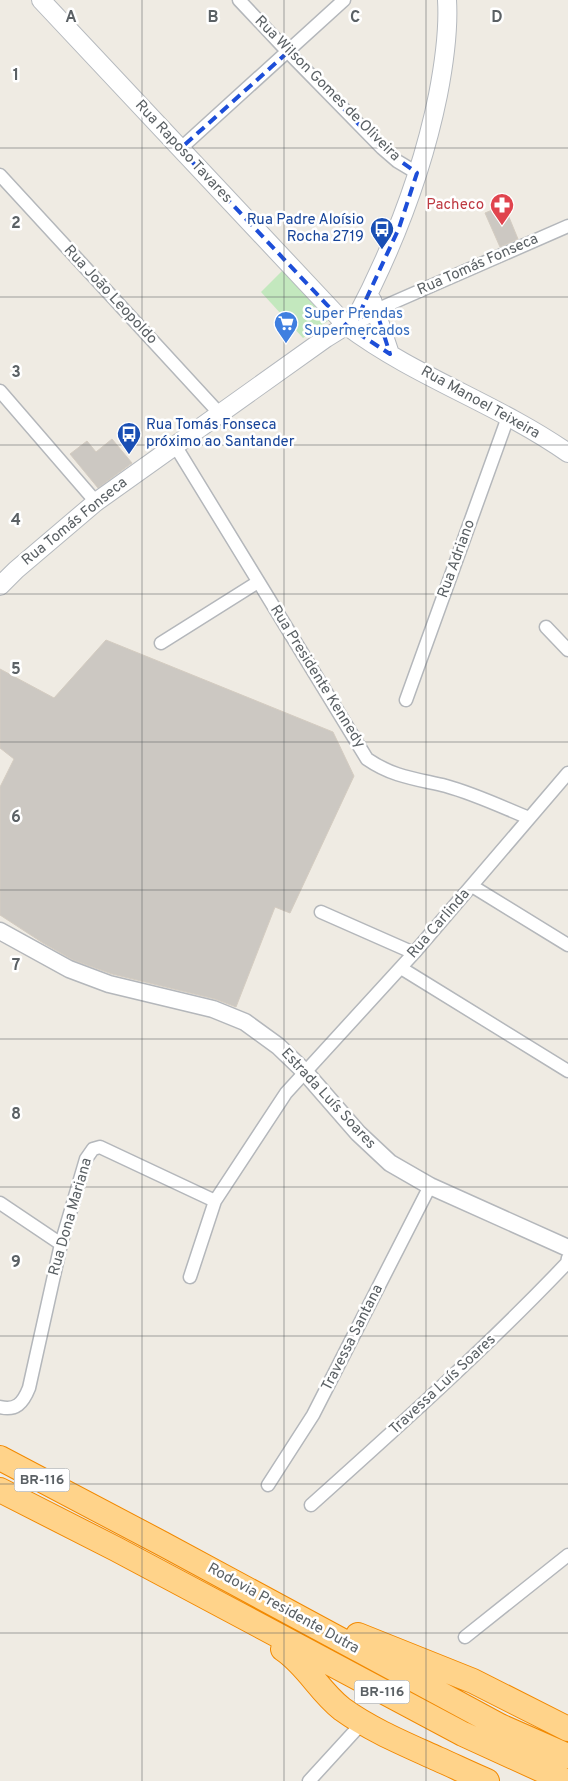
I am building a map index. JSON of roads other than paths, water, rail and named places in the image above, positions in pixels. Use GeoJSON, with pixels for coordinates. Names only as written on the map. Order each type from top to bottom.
{"type":"FeatureCollection","features":[{"type":"Feature","properties":{"kind":"highway","name":"Rodovia Presidente Dutra"},"geometry":{"type":"LineString","coordinates":[[0,1458],[500,1726],[568,1756]]}},
{"type":"Feature","properties":{"kind":"highway","name":"Rodovia Presidente Dutra"},"geometry":{"type":"LineString","coordinates":[[0,1490],[116,1549],[463,1734],[566,1781]]}},
{"type":"Feature","properties":{"kind":"highway"},"geometry":{"type":"LineString","coordinates":[[84,1502],[163,1530],[205,1550],[344,1628],[473,1681],[568,1729]]}},
{"type":"Feature","properties":{"kind":"highway"},"geometry":{"type":"LineString","coordinates":[[25,1503],[160,1583],[255,1631],[290,1654],[306,1668],[322,1690],[341,1708],[363,1722],[391,1738],[481,1780]]}},
{"type":"Feature","properties":{"kind":"main road","name":"Rua Raposo Tavares"},"geometry":{"type":"LineString","coordinates":[[41,0],[180,150],[351,323]]}},
{"type":"Feature","properties":{"kind":"main road"},"geometry":{"type":"LineString","coordinates":[[351,323],[369,293],[399,228],[432,123],[447,33],[447,0]]}},
{"type":"Feature","properties":{"kind":"main road"},"geometry":{"type":"LineString","coordinates":[[369,293],[390,354]]}},
{"type":"Feature","properties":{"kind":"main road","name":"Rua Tomás Fonseca"},"geometry":{"type":"LineString","coordinates":[[0,586],[16,570],[96,502],[176,447],[326,338],[376,310]]}},
{"type":"Feature","properties":{"kind":"main road","name":"Rua Manoel Teixeira"},"geometry":{"type":"LineString","coordinates":[[351,323],[390,354],[508,417],[568,453]]}},
{"type":"Feature","properties":{"kind":"street","name":"Rua Wilson Gomes de Oliveira"},"geometry":{"type":"LineString","coordinates":[[240,0],[382,148],[397,161],[417,173]]}},
{"type":"Feature","properties":{"kind":"street"},"geometry":{"type":"LineString","coordinates":[[180,150],[344,0]]}},
{"type":"Feature","properties":{"kind":"street","name":"Rua João Leopoldo"},"geometry":{"type":"LineString","coordinates":[[0,175],[220,414]]}},
{"type":"Feature","properties":{"kind":"street","name":"Rua Tomás Fonseca"},"geometry":{"type":"LineString","coordinates":[[376,310],[568,226]]}},
{"type":"Feature","properties":{"kind":"street"},"geometry":{"type":"LineString","coordinates":[[0,391],[96,502]]}},
{"type":"Feature","properties":{"kind":"street","name":"Rua Adriano"},"geometry":{"type":"LineString","coordinates":[[406,700],[508,417]]}},
{"type":"Feature","properties":{"kind":"street","name":"Rua Presidente Kennedy"},"geometry":{"type":"LineString","coordinates":[[176,447],[367,759],[381,769],[397,775],[447,787],[481,798],[529,818]]}},
{"type":"Feature","properties":{"kind":"street"},"geometry":{"type":"LineString","coordinates":[[161,642],[258,582]]}},
{"type":"Feature","properties":{"kind":"street"},"geometry":{"type":"LineString","coordinates":[[546,627],[568,650]]}},
{"type":"Feature","properties":{"kind":"street","name":"Rua Carlinda"},"geometry":{"type":"LineString","coordinates":[[190,1277],[215,1201],[286,1093],[304,1071],[401,968],[568,773]]}},
{"type":"Feature","properties":{"kind":"street"},"geometry":{"type":"LineString","coordinates":[[472,886],[568,945]]}},
{"type":"Feature","properties":{"kind":"street"},"geometry":{"type":"LineString","coordinates":[[321,912],[414,953]]}},
{"type":"Feature","properties":{"kind":"street","name":"Estrada Luís Soares"},"geometry":{"type":"LineString","coordinates":[[0,931],[69,969],[108,984],[213,1009],[245,1022],[278,1046],[304,1071],[358,1133],[390,1162],[430,1186],[568,1248]]}},
{"type":"Feature","properties":{"kind":"street"},"geometry":{"type":"LineString","coordinates":[[401,968],[568,1071]]}},
{"type":"Feature","properties":{"kind":"street","name":"Rua Dona Mariana"},"geometry":{"type":"LineString","coordinates":[[0,1407],[8,1409],[16,1407],[24,1400],[29,1388],[61,1244],[86,1159],[93,1149],[100,1147],[215,1201]]}},
{"type":"Feature","properties":{"kind":"street","name":"Travessa Santana"},"geometry":{"type":"LineString","coordinates":[[268,1485],[313,1415],[430,1186]]}},
{"type":"Feature","properties":{"kind":"street"},"geometry":{"type":"LineString","coordinates":[[0,1203],[61,1244]]}},
{"type":"Feature","properties":{"kind":"street","name":"Travessa Luís Soares"},"geometry":{"type":"LineString","coordinates":[[311,1505],[411,1415],[523,1309],[567,1263],[568,1258]]}},
{"type":"Feature","properties":{"kind":"street"},"geometry":{"type":"LineString","coordinates":[[465,1637],[568,1555]]}},
{"type":"Feature","properties":{"kind":"street"},"geometry":{"type":"LineString","coordinates":[[309,1781],[363,1722]]}},
{"type":"Feature","properties":{"kind":"place","name":"Pacheco"},"geometry":{"type":"Point","coordinates":[502,226]}},
{"type":"Feature","properties":{"kind":"place","name":"Rua Padre Aloísio Rocha 2719"},"geometry":{"type":"Point","coordinates":[382,250]}},
{"type":"Feature","properties":{"kind":"place","name":"Super Prendas Supermercados"},"geometry":{"type":"Point","coordinates":[286,344]}},
{"type":"Feature","properties":{"kind":"place","name":"Rua Tomás Fonseca próximo ao Santander"},"geometry":{"type":"Point","coordinates":[129,455]}}]}
